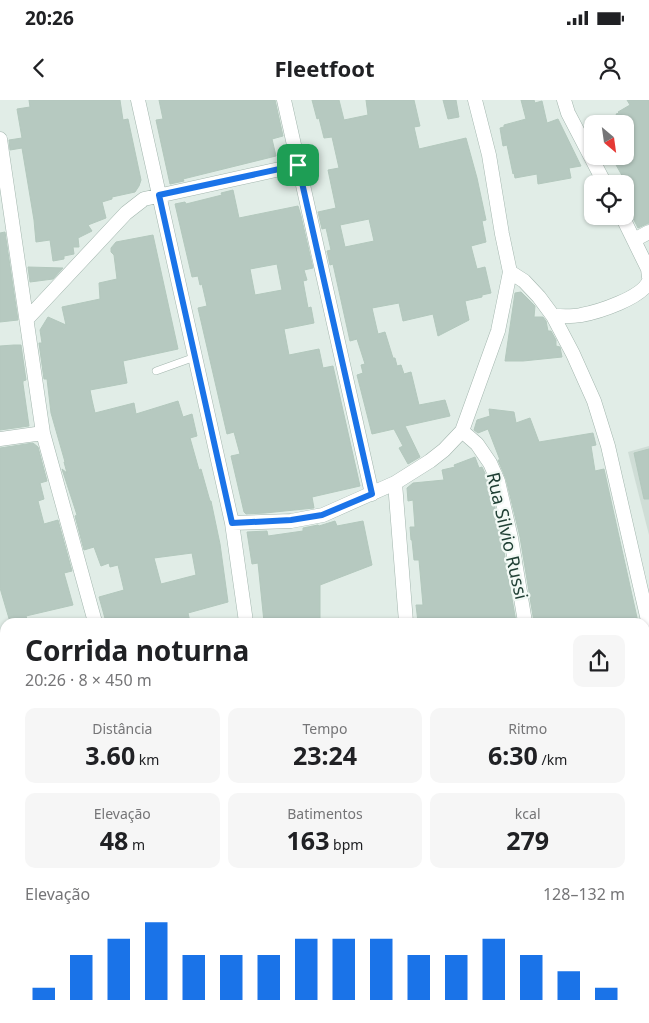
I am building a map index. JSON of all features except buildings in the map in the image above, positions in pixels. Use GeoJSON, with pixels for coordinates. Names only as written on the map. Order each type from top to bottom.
{"type":"FeatureCollection","features":[{"type":"Feature","properties":{"kind":"street"},"geometry":{"type":"LineString","coordinates":[[138,100],[232,523],[245,618]]}},
{"type":"Feature","properties":{"kind":"street"},"geometry":{"type":"LineString","coordinates":[[284,100],[372,494]]}},
{"type":"Feature","properties":{"kind":"street"},"geometry":{"type":"LineString","coordinates":[[232,523],[291,520],[322,515],[372,494],[430,461],[444,450],[462,431],[498,331],[510,272],[490,155],[475,100]]}},
{"type":"Feature","properties":{"kind":"street"},"geometry":{"type":"LineString","coordinates":[[564,100],[568,113],[600,175]]}},
{"type":"Feature","properties":{"kind":"street"},"geometry":{"type":"LineString","coordinates":[[0,139],[43,433],[94,618]]}},
{"type":"Feature","properties":{"kind":"street"},"geometry":{"type":"LineString","coordinates":[[27,319],[126,213],[144,199],[298,165]]}},
{"type":"Feature","properties":{"kind":"street"},"geometry":{"type":"LineString","coordinates":[[553,316],[579,316],[596,311],[637,294],[646,287],[649,279],[648,269],[626,225]]}},
{"type":"Feature","properties":{"kind":"street"},"geometry":{"type":"LineString","coordinates":[[634,240],[649,232]]}},
{"type":"Feature","properties":{"kind":"street"},"geometry":{"type":"LineString","coordinates":[[510,272],[524,282],[553,316],[573,354],[594,401],[608,446],[647,618]]}},
{"type":"Feature","properties":{"kind":"street","name":"Rua Silvio Russi"},"geometry":{"type":"LineString","coordinates":[[462,431],[477,444],[490,463],[498,481],[511,538],[524,618]]}},
{"type":"Feature","properties":{"kind":"street"},"geometry":{"type":"LineString","coordinates":[[0,439],[43,433]]}},
{"type":"Feature","properties":{"kind":"street"},"geometry":{"type":"LineString","coordinates":[[395,482],[406,618]]}},
{"type":"Feature","properties":{"kind":"lane"},"geometry":{"type":"LineString","coordinates":[[156,371],[195,357]]}},
{"type":"Feature","properties":{"kind":"shaded area"},"geometry":{"type":"Polygon","coordinates":[[[649,446],[649,535],[628,452],[649,446]]]}},
{"type":"Feature","properties":{"kind":"route"},"geometry":{"type":"LineString","coordinates":[[298,165],[372,494],[322,515],[291,520],[232,523],[159,195],[298,165]]}}]}
